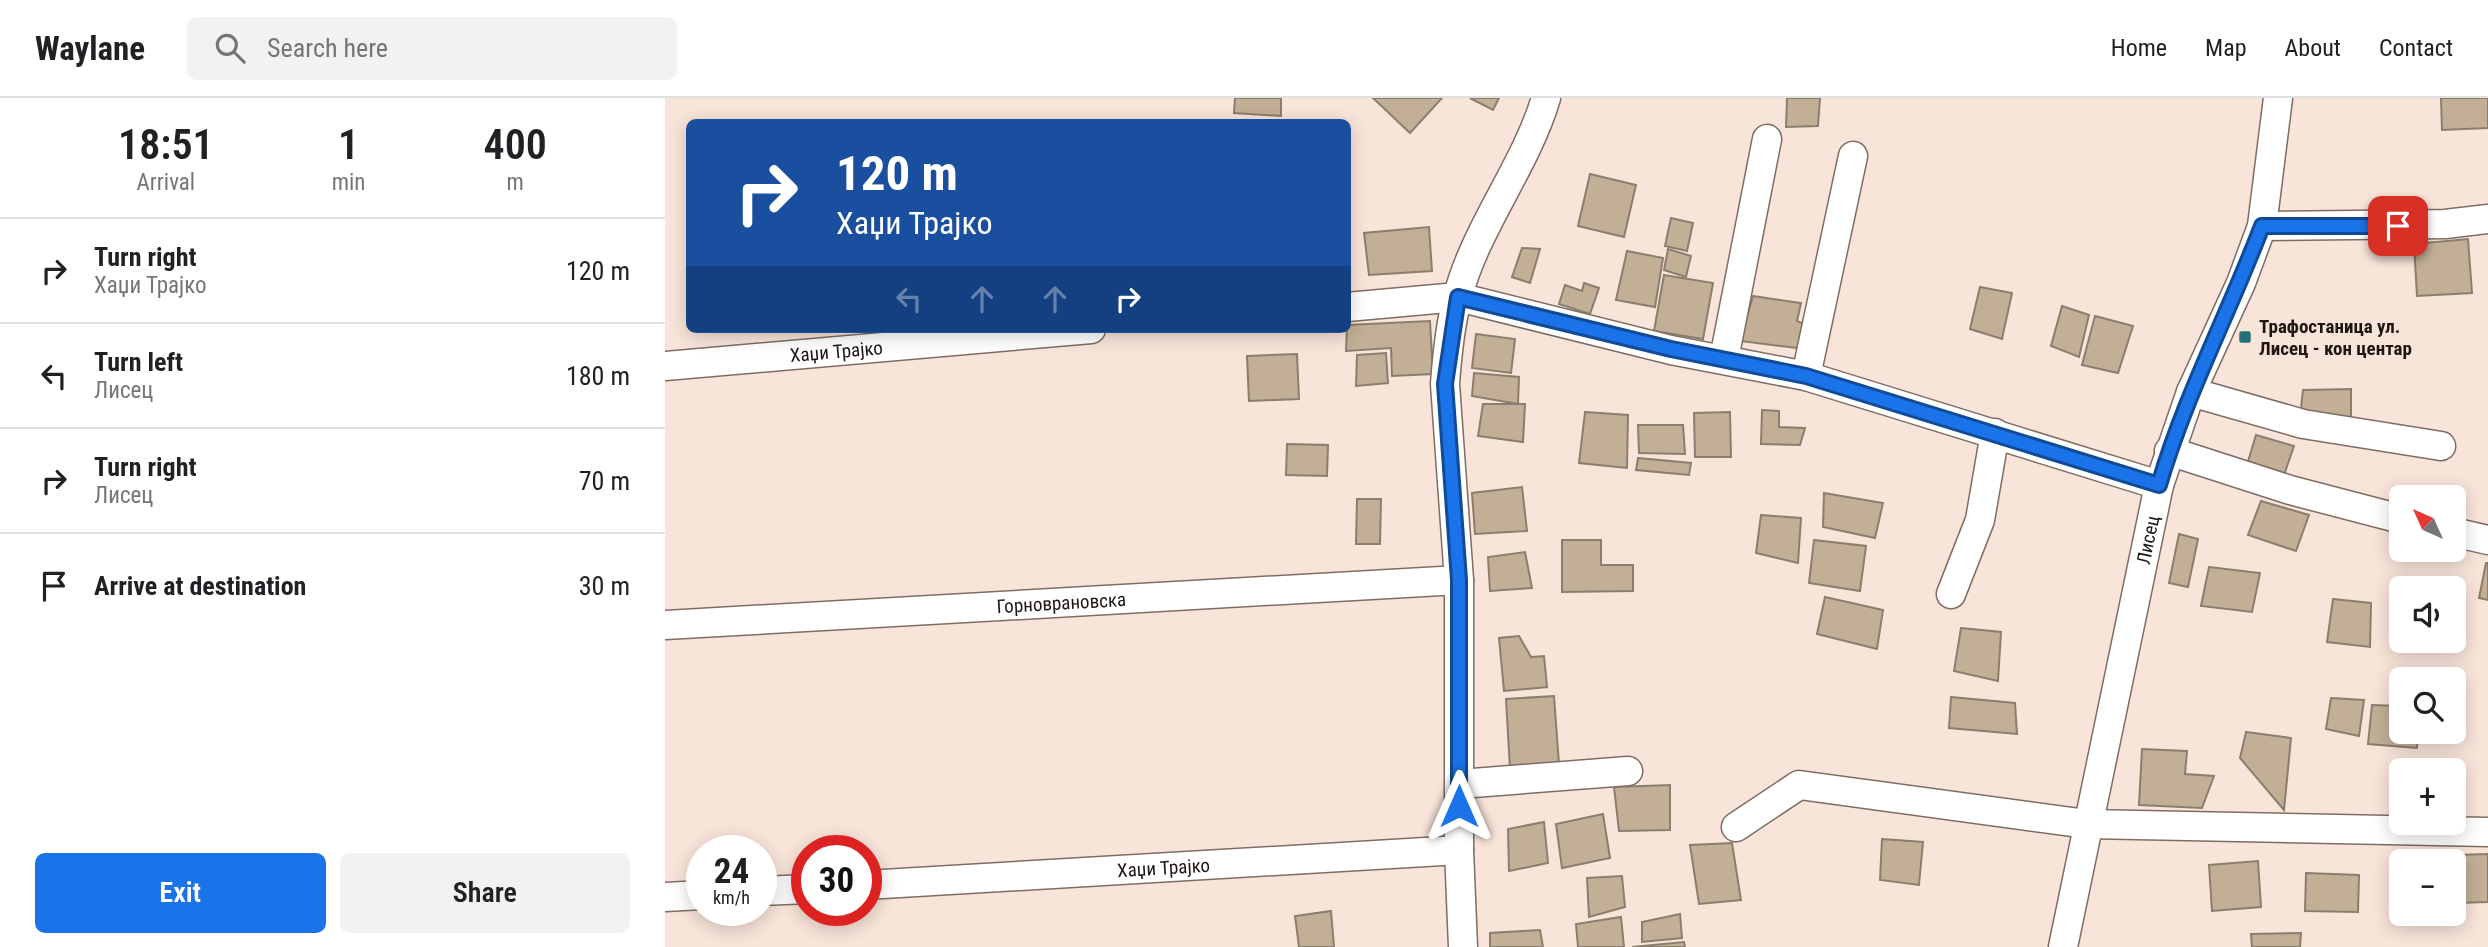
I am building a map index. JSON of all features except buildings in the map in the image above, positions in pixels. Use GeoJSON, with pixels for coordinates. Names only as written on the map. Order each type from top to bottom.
{"type":"FeatureCollection","features":[{"type":"Feature","properties":{"kind":"street"},"geometry":{"type":"LineString","coordinates":[[1463,947],[1459,850],[1459,580],[1445,384],[1458,297],[1483,236],[1540,120],[1546,98]]}},
{"type":"Feature","properties":{"kind":"street","name":"Лисец"},"geometry":{"type":"LineString","coordinates":[[2063,947],[2159,485],[2191,392],[2241,283],[2262,226],[2278,98]]}},
{"type":"Feature","properties":{"kind":"street"},"geometry":{"type":"LineString","coordinates":[[1724,359],[1767,139]]}},
{"type":"Feature","properties":{"kind":"street"},"geometry":{"type":"LineString","coordinates":[[1806,376],[1853,156]]}},
{"type":"Feature","properties":{"kind":"street"},"geometry":{"type":"LineString","coordinates":[[2262,226],[2432,225],[2488,219]]}},
{"type":"Feature","properties":{"kind":"street"},"geometry":{"type":"LineString","coordinates":[[1351,307],[1458,297],[1671,349],[1806,376],[2159,485]]}},
{"type":"Feature","properties":{"kind":"street","name":"Хаџи Трајко"},"geometry":{"type":"LineString","coordinates":[[665,366],[1045,333]]}},
{"type":"Feature","properties":{"kind":"street"},"geometry":{"type":"LineString","coordinates":[[2191,392],[2302,424],[2441,446]]}},
{"type":"Feature","properties":{"kind":"street"},"geometry":{"type":"LineString","coordinates":[[1951,594],[1980,520],[1995,433]]}},
{"type":"Feature","properties":{"kind":"street"},"geometry":{"type":"LineString","coordinates":[[2169,451],[2290,490],[2389,516]]}},
{"type":"Feature","properties":{"kind":"street"},"geometry":{"type":"LineString","coordinates":[[2466,535],[2488,540]]}},
{"type":"Feature","properties":{"kind":"street","name":"Горноврановска"},"geometry":{"type":"LineString","coordinates":[[665,625],[1459,580]]}},
{"type":"Feature","properties":{"kind":"street"},"geometry":{"type":"LineString","coordinates":[[1460,785],[1627,771]]}},
{"type":"Feature","properties":{"kind":"street"},"geometry":{"type":"LineString","coordinates":[[1737,827],[1798,785],[2087,824],[2488,832]]}},
{"type":"Feature","properties":{"kind":"street","name":"Хаџи Трајко"},"geometry":{"type":"LineString","coordinates":[[882,884],[1459,850]]}},
{"type":"Feature","properties":{"kind":"street"},"geometry":{"type":"LineString","coordinates":[[665,897],[686,896]]}},
{"type":"Feature","properties":{"kind":"place","name":"Трафостаница ул. Лисец - кон центар"},"geometry":{"type":"Point","coordinates":[2245,337]}},
{"type":"Feature","properties":{"kind":"route"},"geometry":{"type":"LineString","coordinates":[[1459,806],[1459,580],[1445,384],[1458,297],[1671,349],[1806,376],[2159,485],[2191,392],[2241,283],[2262,226],[2398,226]]}}]}
